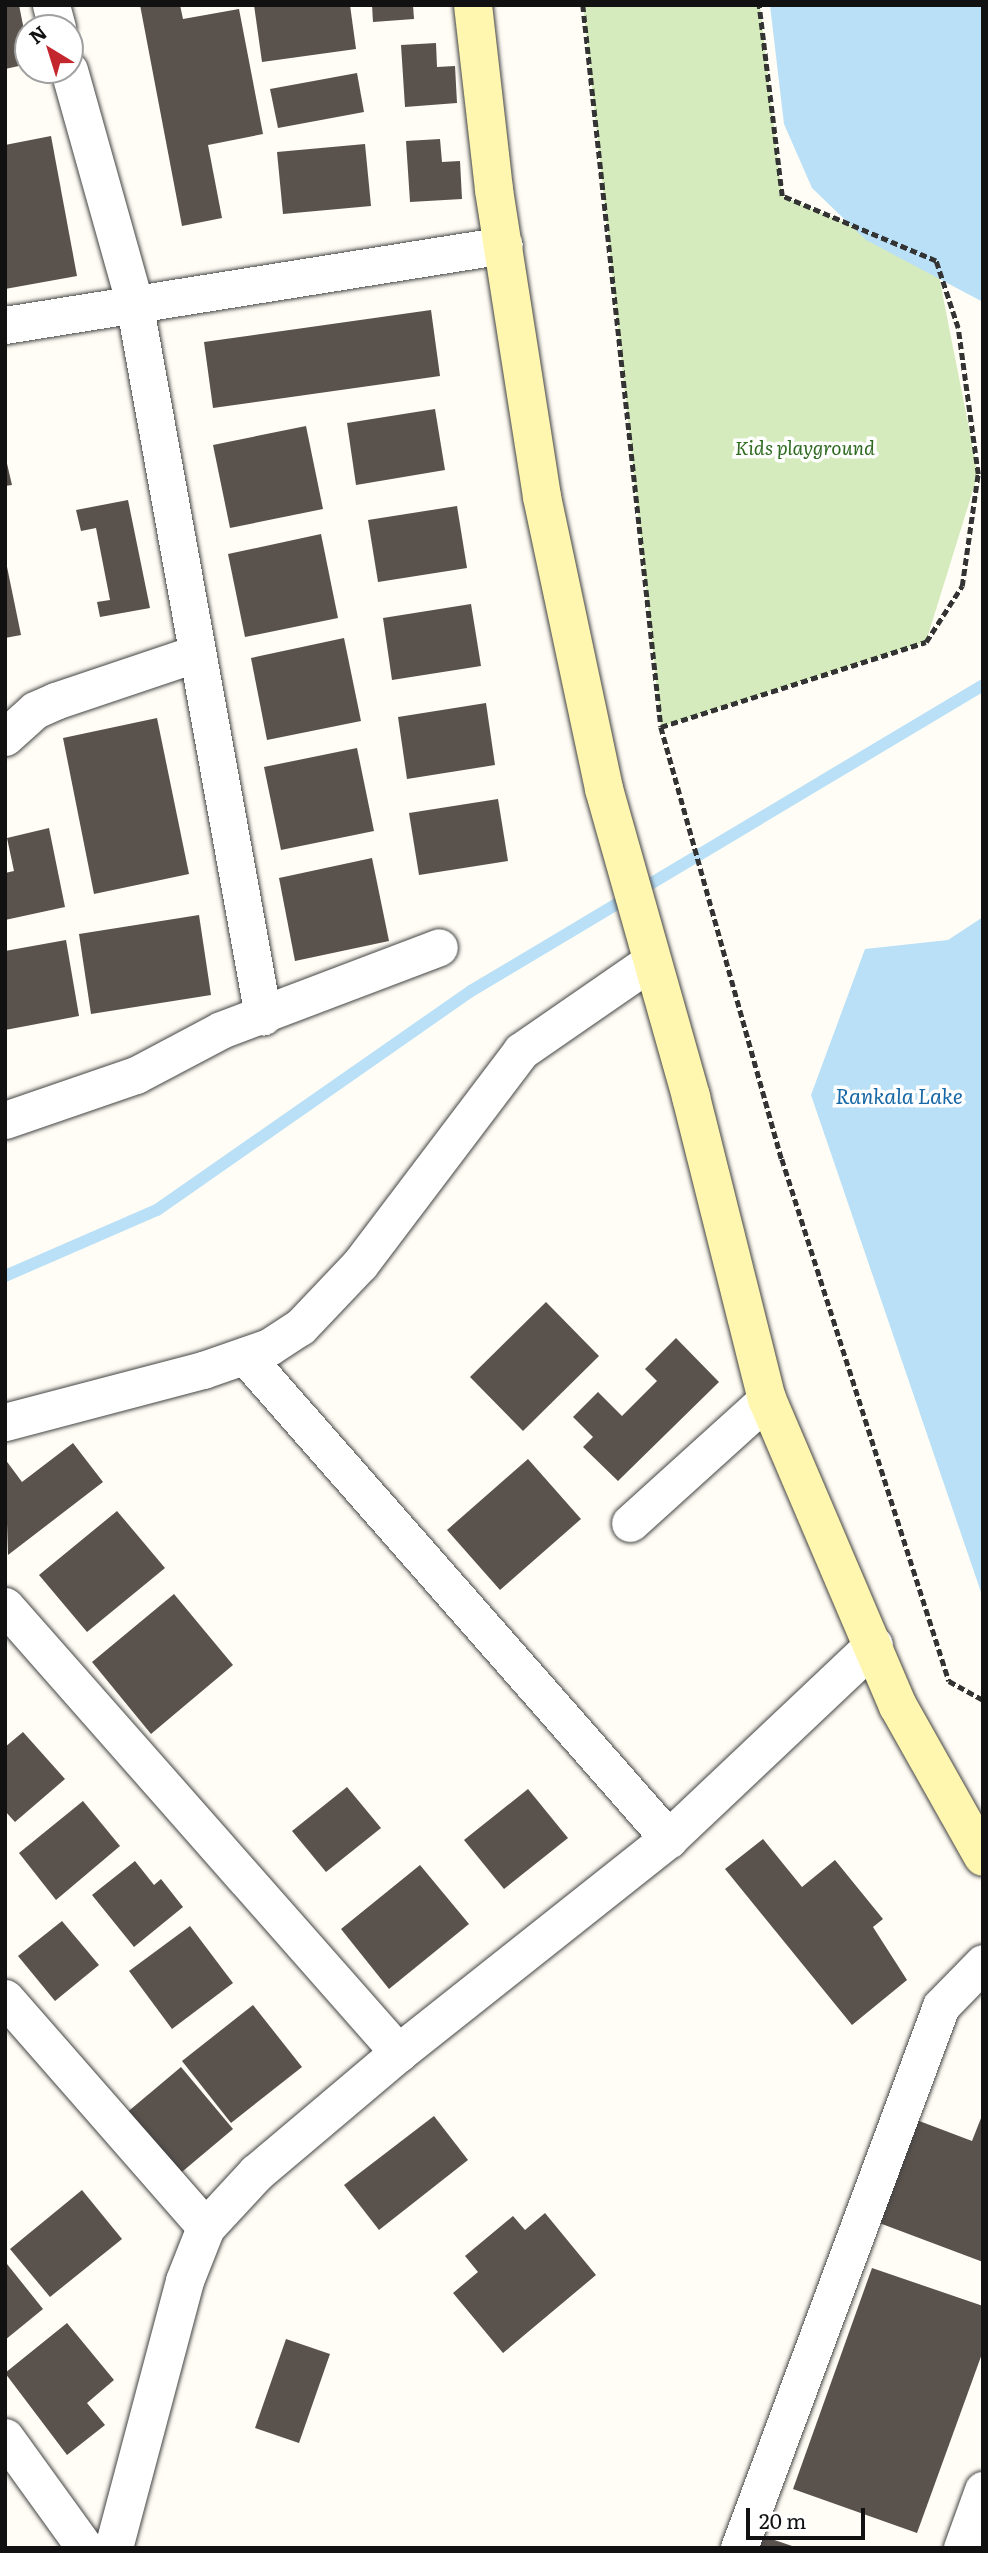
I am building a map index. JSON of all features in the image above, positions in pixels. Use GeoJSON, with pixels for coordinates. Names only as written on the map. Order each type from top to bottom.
{"type":"FeatureCollection","features":[{"type":"Feature","properties":{"kind":"main road"},"geometry":{"type":"LineString","coordinates":[[473,5],[504,246],[542,497],[627,876],[691,1097],[767,1399],[898,1706],[983,1857]]}},
{"type":"Feature","properties":{"kind":"street"},"geometry":{"type":"LineString","coordinates":[[73,84],[134,302],[195,654],[263,1016]]}},
{"type":"Feature","properties":{"kind":"street"},"geometry":{"type":"LineString","coordinates":[[5,325],[134,302],[504,246]]}},
{"type":"Feature","properties":{"kind":"street"},"geometry":{"type":"LineString","coordinates":[[5,737],[35,710],[55,701],[195,654]]}},
{"type":"Feature","properties":{"kind":"street"},"geometry":{"type":"LineString","coordinates":[[5,1120],[136,1074],[221,1030],[263,1016],[327,986],[439,947]]}},
{"type":"Feature","properties":{"kind":"street"},"geometry":{"type":"LineString","coordinates":[[5,1422],[269,1347],[325,1304],[521,1051],[650,962]]}},
{"type":"Feature","properties":{"kind":"street"},"geometry":{"type":"LineString","coordinates":[[245,1356],[669,1839]]}},
{"type":"Feature","properties":{"kind":"street"},"geometry":{"type":"LineString","coordinates":[[630,1523],[767,1399]]}},
{"type":"Feature","properties":{"kind":"street"},"geometry":{"type":"LineString","coordinates":[[5,1606],[399,2053]]}},
{"type":"Feature","properties":{"kind":"street"},"geometry":{"type":"LineString","coordinates":[[114,2548],[185,2281],[206,2228],[257,2173],[399,2053],[669,1839],[873,1645]]}},
{"type":"Feature","properties":{"kind":"street"},"geometry":{"type":"LineString","coordinates":[[738,2548],[941,2006],[983,1963]]}},
{"type":"Feature","properties":{"kind":"street"},"geometry":{"type":"LineString","coordinates":[[5,1998],[206,2228]]}},
{"type":"Feature","properties":{"kind":"street"},"geometry":{"type":"LineString","coordinates":[[5,2437],[85,2548]]}},
{"type":"Feature","properties":{"kind":"street"},"geometry":{"type":"LineString","coordinates":[[962,2548],[983,2490]]}},
{"type":"Feature","properties":{"kind":"path"},"geometry":{"type":"LineString","coordinates":[[583,5],[661,727],[782,1159],[949,1681],[983,1700]]}},
{"type":"Feature","properties":{"kind":"path"},"geometry":{"type":"LineString","coordinates":[[661,727],[926,642],[962,586],[978,474],[958,328],[936,261],[782,196],[759,5]]}},
{"type":"Feature","properties":{"kind":"green space","name":"Kids playground"},"geometry":{"type":"Polygon","coordinates":[[[583,5],[760,5],[782,196],[936,261],[978,474],[926,642],[661,727],[583,5]]]}},
{"type":"Feature","properties":{"kind":"water"},"geometry":{"type":"Polygon","coordinates":[[[770,5],[983,5],[983,302],[866,240],[812,188],[784,124],[770,5]]]}},
{"type":"Feature","properties":{"kind":"water","name":"Rankala Lake"},"geometry":{"type":"Polygon","coordinates":[[[983,917],[983,1598],[811,1095],[865,949],[948,940],[983,917]]]}},
{"type":"Feature","properties":{"kind":"building"},"geometry":{"type":"Polygon","coordinates":[[[5,5],[19,5],[21,14],[14,14],[14,67],[5,69],[5,5]]]}},
{"type":"Feature","properties":{"kind":"building"},"geometry":{"type":"Polygon","coordinates":[[[140,5],[180,5],[183,19],[239,9],[263,134],[208,145],[222,218],[182,226],[140,5]]]}},
{"type":"Feature","properties":{"kind":"building"},"geometry":{"type":"Polygon","coordinates":[[[254,5],[350,5],[356,49],[262,62],[254,5]]]}},
{"type":"Feature","properties":{"kind":"building"},"geometry":{"type":"Polygon","coordinates":[[[372,5],[413,5],[414,19],[373,22],[372,5]]]}},
{"type":"Feature","properties":{"kind":"building"},"geometry":{"type":"Polygon","coordinates":[[[436,43],[437,67],[455,66],[457,103],[405,107],[401,45],[436,43]]]}},
{"type":"Feature","properties":{"kind":"building"},"geometry":{"type":"Polygon","coordinates":[[[357,73],[364,112],[278,128],[270,89],[357,73]]]}},
{"type":"Feature","properties":{"kind":"building"},"geometry":{"type":"Polygon","coordinates":[[[51,136],[77,276],[5,289],[5,145],[51,136]]]}},
{"type":"Feature","properties":{"kind":"building"},"geometry":{"type":"Polygon","coordinates":[[[440,139],[442,162],[460,161],[462,199],[410,202],[406,141],[440,139]]]}},
{"type":"Feature","properties":{"kind":"building"},"geometry":{"type":"Polygon","coordinates":[[[365,144],[371,206],[283,214],[277,152],[365,144]]]}},
{"type":"Feature","properties":{"kind":"building"},"geometry":{"type":"Polygon","coordinates":[[[431,310],[440,376],[213,408],[204,342],[431,310]]]}},
{"type":"Feature","properties":{"kind":"building"},"geometry":{"type":"Polygon","coordinates":[[[435,409],[445,470],[356,485],[347,423],[435,409]]]}},
{"type":"Feature","properties":{"kind":"building"},"geometry":{"type":"Polygon","coordinates":[[[306,426],[323,509],[230,528],[213,445],[306,426]]]}},
{"type":"Feature","properties":{"kind":"building"},"geometry":{"type":"Polygon","coordinates":[[[5,455],[12,485],[5,486],[5,455]]]}},
{"type":"Feature","properties":{"kind":"building"},"geometry":{"type":"Polygon","coordinates":[[[128,500],[150,608],[100,617],[97,602],[110,600],[96,528],[81,531],[76,510],[128,500]]]}},
{"type":"Feature","properties":{"kind":"building"},"geometry":{"type":"Polygon","coordinates":[[[457,506],[467,568],[378,582],[368,520],[457,506]]]}},
{"type":"Feature","properties":{"kind":"building"},"geometry":{"type":"Polygon","coordinates":[[[321,534],[338,618],[245,637],[228,554],[321,534]]]}},
{"type":"Feature","properties":{"kind":"building"},"geometry":{"type":"Polygon","coordinates":[[[5,557],[21,635],[5,638],[5,557]]]}},
{"type":"Feature","properties":{"kind":"building"},"geometry":{"type":"Polygon","coordinates":[[[471,604],[481,666],[392,680],[383,618],[471,604]]]}},
{"type":"Feature","properties":{"kind":"building"},"geometry":{"type":"Polygon","coordinates":[[[344,638],[361,721],[267,740],[251,658],[344,638]]]}},
{"type":"Feature","properties":{"kind":"building"},"geometry":{"type":"Polygon","coordinates":[[[486,703],[495,765],[407,779],[398,717],[486,703]]]}},
{"type":"Feature","properties":{"kind":"building"},"geometry":{"type":"Polygon","coordinates":[[[157,718],[189,874],[94,894],[63,738],[157,718]]]}},
{"type":"Feature","properties":{"kind":"building"},"geometry":{"type":"Polygon","coordinates":[[[357,748],[374,831],[281,850],[264,767],[357,748]]]}},
{"type":"Feature","properties":{"kind":"building"},"geometry":{"type":"Polygon","coordinates":[[[498,799],[508,861],[419,875],[409,813],[498,799]]]}},
{"type":"Feature","properties":{"kind":"building"},"geometry":{"type":"Polygon","coordinates":[[[49,828],[65,907],[5,920],[5,873],[14,871],[7,838],[49,828]]]}},
{"type":"Feature","properties":{"kind":"building"},"geometry":{"type":"Polygon","coordinates":[[[372,858],[389,941],[295,961],[279,878],[372,858]]]}},
{"type":"Feature","properties":{"kind":"building"},"geometry":{"type":"Polygon","coordinates":[[[199,915],[211,995],[91,1014],[79,934],[199,915]]]}},
{"type":"Feature","properties":{"kind":"building"},"geometry":{"type":"Polygon","coordinates":[[[66,940],[79,1016],[5,1030],[5,951],[66,940]]]}},
{"type":"Feature","properties":{"kind":"building"},"geometry":{"type":"Polygon","coordinates":[[[546,1302],[599,1356],[523,1431],[470,1377],[546,1302]]]}},
{"type":"Feature","properties":{"kind":"building"},"geometry":{"type":"Polygon","coordinates":[[[676,1338],[719,1382],[618,1481],[583,1447],[593,1437],[573,1417],[598,1392],[622,1416],[657,1381],[645,1369],[676,1338]]]}},
{"type":"Feature","properties":{"kind":"building"},"geometry":{"type":"Polygon","coordinates":[[[73,1443],[103,1482],[8,1555],[5,1459],[22,1482],[73,1443]]]}},
{"type":"Feature","properties":{"kind":"building"},"geometry":{"type":"Polygon","coordinates":[[[528,1459],[581,1519],[500,1590],[447,1530],[528,1459]]]}},
{"type":"Feature","properties":{"kind":"building"},"geometry":{"type":"Polygon","coordinates":[[[117,1511],[165,1568],[87,1632],[39,1575],[117,1511]]]}},
{"type":"Feature","properties":{"kind":"building"},"geometry":{"type":"Polygon","coordinates":[[[174,1594],[233,1665],[151,1734],[92,1662],[174,1594]]]}},
{"type":"Feature","properties":{"kind":"building"},"geometry":{"type":"Polygon","coordinates":[[[23,1732],[65,1779],[15,1822],[5,1811],[5,1747],[23,1732]]]}},
{"type":"Feature","properties":{"kind":"building"},"geometry":{"type":"Polygon","coordinates":[[[347,1787],[381,1828],[326,1872],[292,1831],[347,1787]]]}},
{"type":"Feature","properties":{"kind":"building"},"geometry":{"type":"Polygon","coordinates":[[[528,1789],[568,1838],[504,1889],[464,1840],[528,1789]]]}},
{"type":"Feature","properties":{"kind":"building"},"geometry":{"type":"Polygon","coordinates":[[[83,1801],[120,1846],[56,1900],[19,1853],[83,1801]]]}},
{"type":"Feature","properties":{"kind":"building"},"geometry":{"type":"Polygon","coordinates":[[[763,1839],[802,1887],[835,1860],[883,1919],[873,1927],[907,1980],[852,2025],[725,1869],[763,1839]]]}},
{"type":"Feature","properties":{"kind":"building"},"geometry":{"type":"Polygon","coordinates":[[[135,1861],[154,1885],[161,1879],[183,1907],[134,1947],[92,1895],[135,1861]]]}},
{"type":"Feature","properties":{"kind":"building"},"geometry":{"type":"Polygon","coordinates":[[[420,1865],[469,1924],[389,1989],[341,1929],[420,1865]]]}},
{"type":"Feature","properties":{"kind":"building"},"geometry":{"type":"Polygon","coordinates":[[[62,1921],[99,1965],[55,2001],[18,1956],[62,1921]]]}},
{"type":"Feature","properties":{"kind":"building"},"geometry":{"type":"Polygon","coordinates":[[[190,1926],[233,1983],[172,2029],[129,1971],[190,1926]]]}},
{"type":"Feature","properties":{"kind":"building"},"geometry":{"type":"Polygon","coordinates":[[[253,2005],[302,2067],[231,2123],[182,2061],[253,2005]]]}},
{"type":"Feature","properties":{"kind":"building"},"geometry":{"type":"Polygon","coordinates":[[[181,2067],[233,2129],[170,2182],[118,2120],[181,2067]]]}},
{"type":"Feature","properties":{"kind":"building"},"geometry":{"type":"Polygon","coordinates":[[[983,2113],[983,2262],[866,2218],[906,2116],[972,2141],[983,2113]]]}},
{"type":"Feature","properties":{"kind":"building"},"geometry":{"type":"Polygon","coordinates":[[[434,2116],[468,2160],[379,2230],[344,2185],[434,2116]]]}},
{"type":"Feature","properties":{"kind":"building"},"geometry":{"type":"Polygon","coordinates":[[[82,2190],[122,2239],[50,2297],[10,2249],[82,2190]]]}},
{"type":"Feature","properties":{"kind":"building"},"geometry":{"type":"Polygon","coordinates":[[[545,2213],[596,2275],[503,2353],[453,2293],[478,2272],[465,2256],[513,2216],[525,2230],[545,2213]]]}},
{"type":"Feature","properties":{"kind":"building"},"geometry":{"type":"Polygon","coordinates":[[[7,2264],[43,2309],[5,2340],[5,2266],[7,2264]]]}},
{"type":"Feature","properties":{"kind":"building"},"geometry":{"type":"Polygon","coordinates":[[[872,2268],[983,2306],[983,2351],[917,2533],[793,2489],[872,2268]]]}},
{"type":"Feature","properties":{"kind":"building"},"geometry":{"type":"Polygon","coordinates":[[[67,2323],[114,2380],[87,2403],[105,2425],[67,2455],[5,2373],[67,2323]]]}},
{"type":"Feature","properties":{"kind":"building"},"geometry":{"type":"Polygon","coordinates":[[[286,2339],[330,2354],[299,2443],[255,2428],[286,2339]]]}},
{"type":"Feature","properties":{"kind":"building"},"geometry":{"type":"Polygon","coordinates":[[[751,2532],[795,2547],[795,2548],[746,2548],[751,2532]]]}},
{"type":"Feature","properties":{"kind":"waterway"},"geometry":{"type":"LineString","coordinates":[[5,1276],[157,1210],[471,991],[983,685]]}}]}
